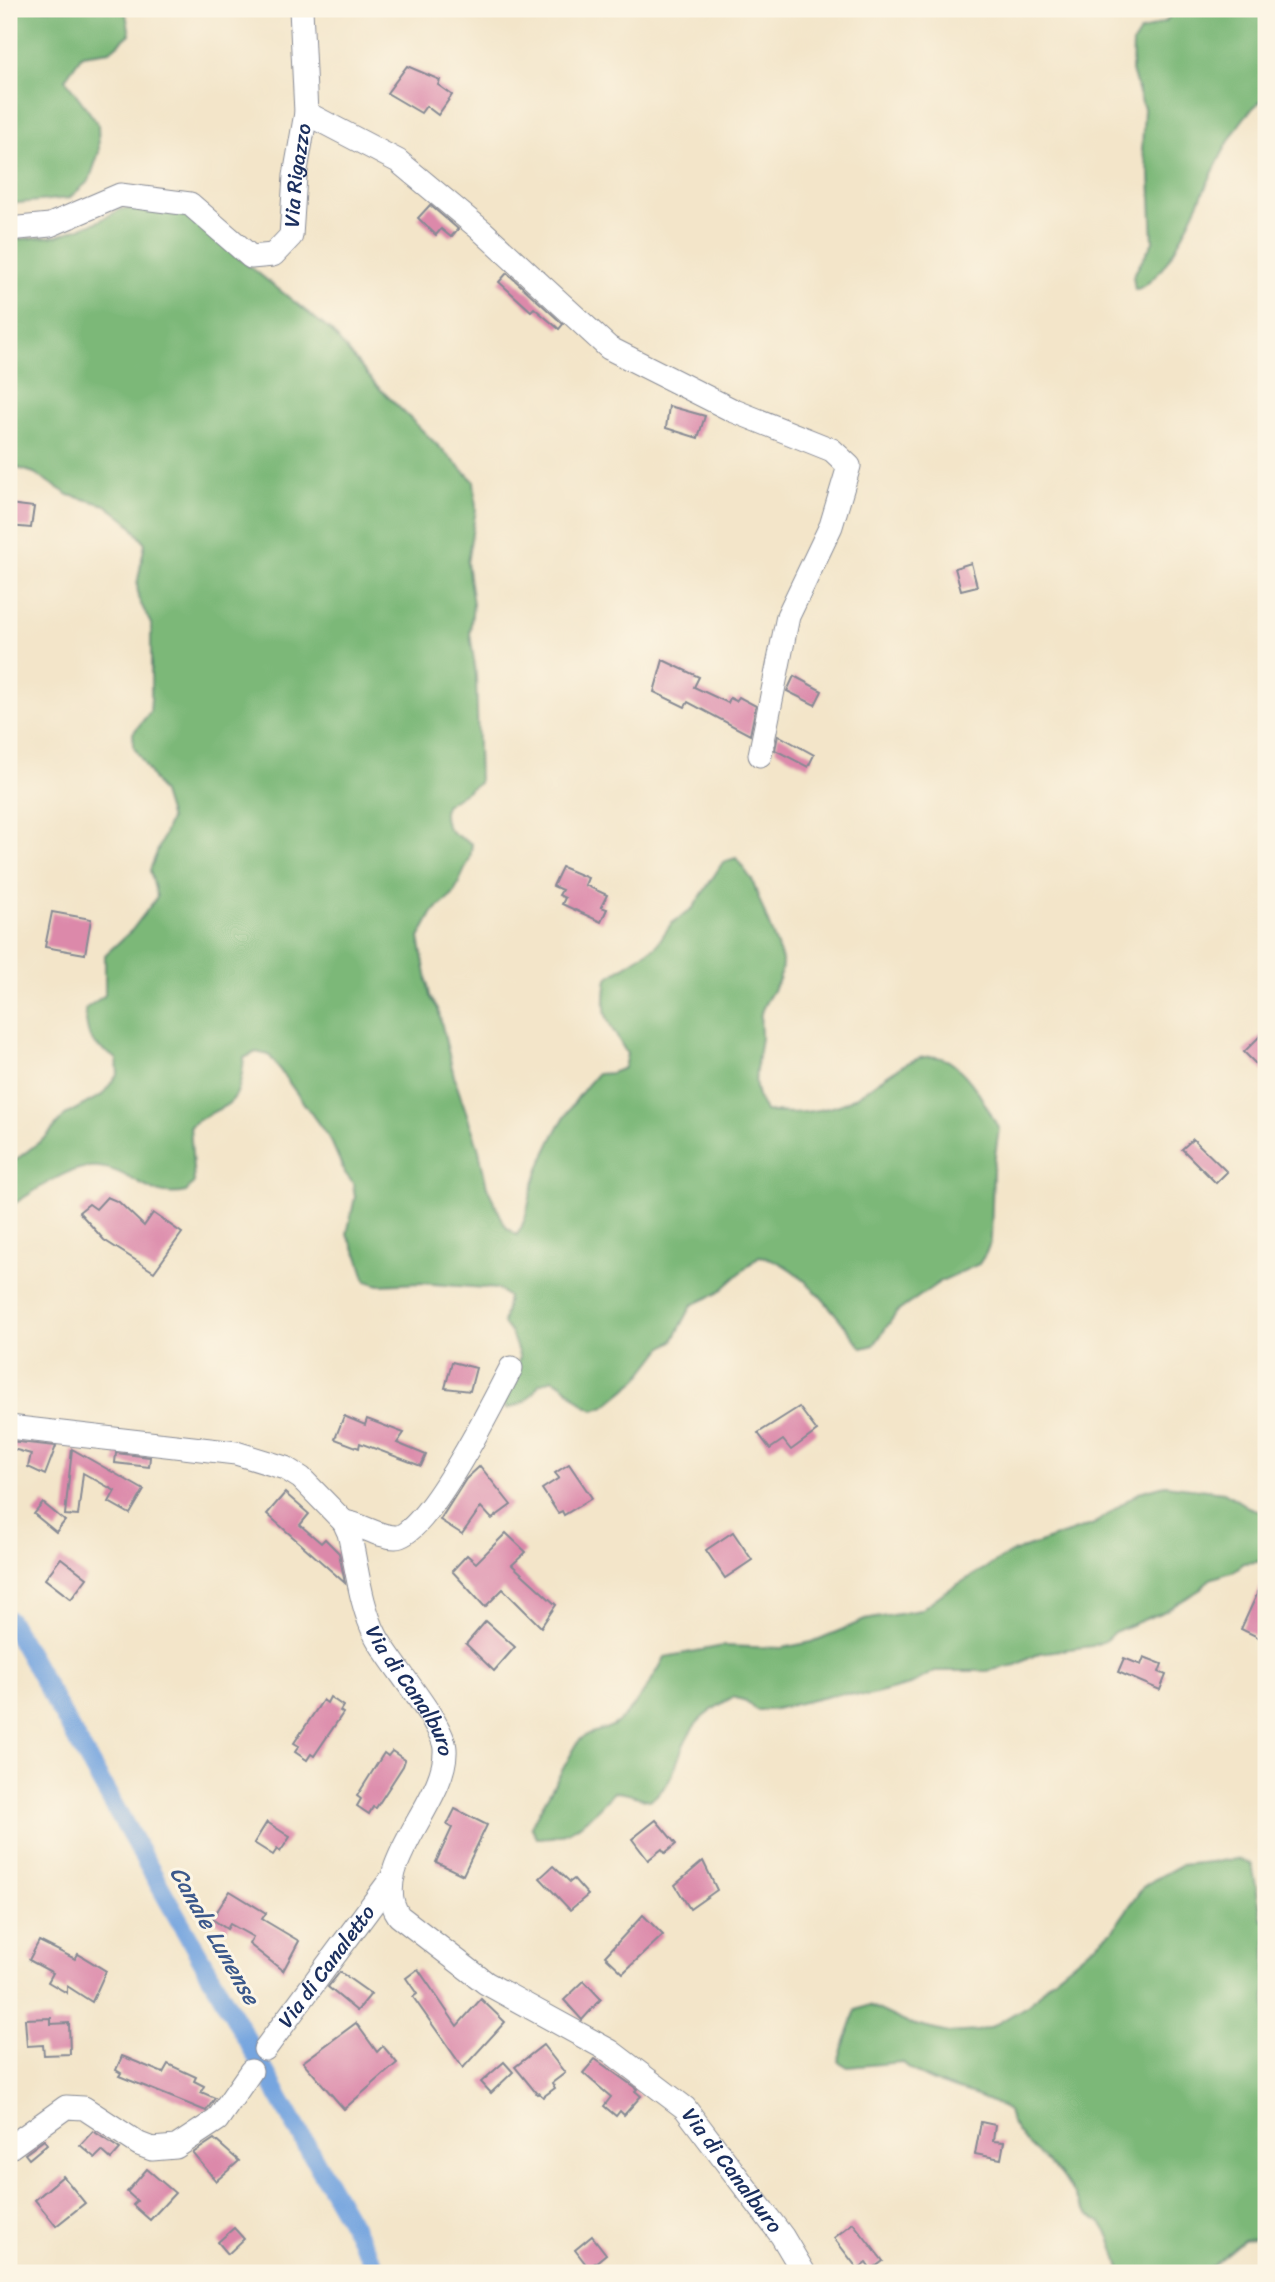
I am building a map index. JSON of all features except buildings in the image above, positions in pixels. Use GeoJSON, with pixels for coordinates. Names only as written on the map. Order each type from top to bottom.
{"type":"FeatureCollection","features":[{"type":"Feature","properties":{"kind":"street","name":"Via Rigazzo"},"geometry":{"type":"LineString","coordinates":[[9,229],[50,225],[120,195],[190,204],[251,257],[273,255],[291,236],[295,176],[306,113],[301,9]]}},
{"type":"Feature","properties":{"kind":"street"},"geometry":{"type":"LineString","coordinates":[[306,113],[398,161],[481,230],[609,348],[732,410],[832,450],[849,466],[831,526],[788,617],[760,755]]}},
{"type":"Feature","properties":{"kind":"street"},"geometry":{"type":"LineString","coordinates":[[344,1522],[395,1537],[413,1530],[440,1496],[511,1368]]}},
{"type":"Feature","properties":{"kind":"street","name":"Via di Canalburo"},"geometry":{"type":"LineString","coordinates":[[9,1427],[236,1453],[293,1473],[344,1522],[349,1533],[368,1620],[377,1639],[438,1731],[445,1748],[440,1776],[389,1882],[392,1906],[399,1916],[475,1975],[610,2051],[685,2108],[782,2236],[804,2273]]}},
{"type":"Feature","properties":{"kind":"street","name":"Via di Canaletto"},"geometry":{"type":"LineString","coordinates":[[265,2049],[389,1882]]}},
{"type":"Feature","properties":{"kind":"street"},"geometry":{"type":"LineString","coordinates":[[9,2148],[66,2107],[84,2108],[146,2146],[164,2150],[176,2147],[216,2120],[251,2071]]}},
{"type":"Feature","properties":{"kind":"green space"},"geometry":{"type":"Polygon","coordinates":[[[9,9],[125,9],[130,34],[110,51],[82,55],[65,79],[98,124],[99,152],[89,181],[69,198],[9,204],[9,9]]]}},
{"type":"Feature","properties":{"kind":"green space"},"geometry":{"type":"Polygon","coordinates":[[[1175,9],[1266,9],[1266,98],[1247,114],[1231,138],[1170,257],[1154,278],[1135,290],[1133,276],[1153,242],[1150,174],[1142,150],[1144,109],[1132,71],[1133,43],[1140,32],[1166,21],[1175,9]]]}},
{"type":"Feature","properties":{"kind":"green space"},"geometry":{"type":"Polygon","coordinates":[[[151,208],[181,212],[331,331],[375,384],[474,481],[476,509],[467,563],[473,604],[470,633],[476,675],[479,783],[445,805],[444,813],[449,830],[472,844],[470,858],[453,895],[433,912],[419,938],[430,996],[438,1009],[455,1080],[478,1146],[487,1187],[506,1227],[517,1235],[521,1229],[545,1153],[577,1098],[597,1074],[624,1068],[627,1054],[605,1011],[607,978],[656,946],[671,924],[693,908],[723,862],[736,858],[752,880],[782,960],[778,981],[761,1016],[755,1083],[765,1111],[802,1112],[839,1105],[909,1062],[924,1057],[939,1057],[953,1064],[967,1077],[999,1129],[993,1169],[991,1240],[986,1253],[979,1264],[941,1281],[897,1312],[874,1345],[862,1348],[830,1307],[803,1279],[774,1260],[759,1256],[718,1293],[692,1305],[673,1341],[662,1348],[638,1379],[605,1406],[594,1410],[588,1407],[552,1379],[539,1384],[526,1401],[506,1409],[500,1397],[520,1358],[511,1333],[503,1324],[508,1297],[498,1289],[420,1283],[379,1285],[366,1281],[347,1234],[355,1197],[353,1183],[345,1173],[331,1141],[269,1055],[256,1052],[244,1058],[235,1097],[190,1126],[194,1182],[186,1192],[161,1192],[111,1169],[87,1167],[63,1174],[9,1207],[9,1165],[46,1137],[65,1115],[102,1095],[118,1074],[117,1059],[96,1044],[89,1035],[85,1009],[105,995],[105,955],[132,930],[157,897],[150,870],[170,819],[162,793],[134,747],[133,733],[150,712],[151,698],[151,624],[139,600],[137,585],[145,543],[128,522],[106,505],[69,495],[34,473],[9,465],[9,240],[57,236],[97,222],[121,209],[151,208]]]}},
{"type":"Feature","properties":{"kind":"green space"},"geometry":{"type":"Polygon","coordinates":[[[1165,1485],[1224,1492],[1248,1507],[1266,1513],[1266,1561],[1244,1563],[1234,1571],[1210,1579],[1201,1589],[1165,1611],[1114,1632],[1105,1641],[1092,1646],[1039,1653],[1016,1665],[987,1671],[935,1671],[910,1685],[868,1696],[842,1693],[771,1710],[756,1710],[746,1701],[733,1697],[697,1723],[687,1737],[672,1775],[660,1792],[650,1800],[614,1792],[580,1825],[561,1835],[537,1838],[531,1826],[578,1742],[590,1734],[612,1726],[627,1714],[665,1657],[723,1646],[782,1648],[812,1642],[865,1620],[920,1610],[943,1593],[1013,1552],[1094,1524],[1139,1492],[1165,1485]]]}},
{"type":"Feature","properties":{"kind":"green space"},"geometry":{"type":"Polygon","coordinates":[[[1239,1859],[1252,1864],[1262,1920],[1266,1921],[1266,2235],[1244,2240],[1204,2273],[1121,2273],[1114,2247],[1101,2223],[1086,2211],[1059,2173],[1022,2138],[1008,2111],[982,2098],[927,2078],[902,2062],[848,2067],[838,2061],[856,2010],[869,2005],[907,2023],[948,2033],[978,2031],[993,2026],[1030,2004],[1048,1983],[1112,1931],[1143,1887],[1181,1865],[1239,1859]]]}},
{"type":"Feature","properties":{"kind":"waterway","name":"Canale Lunense"},"geometry":{"type":"LineString","coordinates":[[9,1620],[379,2273]]}}]}
